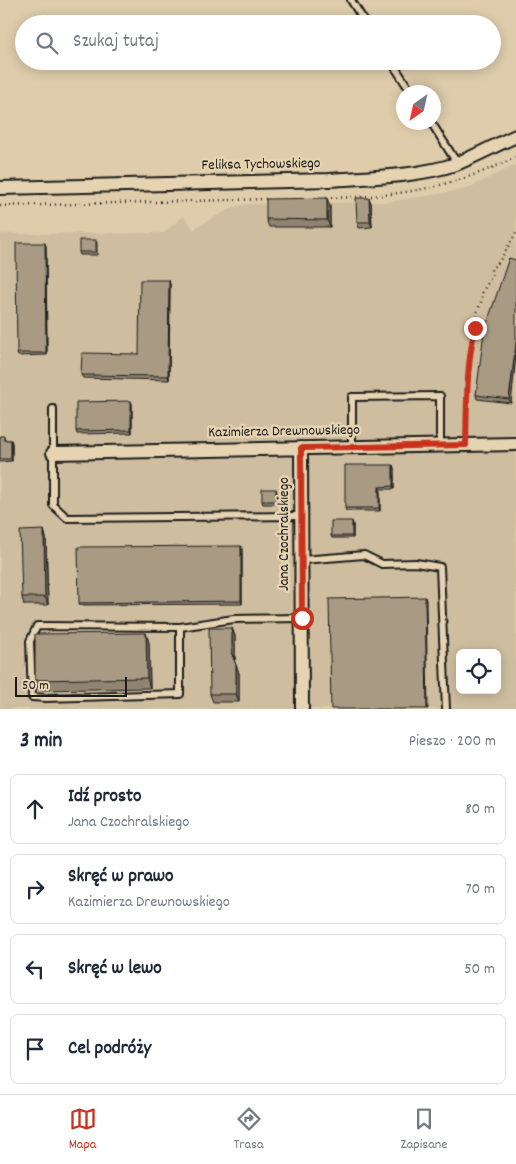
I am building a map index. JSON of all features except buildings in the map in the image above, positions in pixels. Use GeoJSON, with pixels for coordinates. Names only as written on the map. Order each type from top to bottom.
{"type":"FeatureCollection","features":[{"type":"Feature","properties":{"kind":"street","name":"Feliksa Tychowskiego"},"geometry":{"type":"LineString","coordinates":[[0,188],[329,180],[422,172],[457,163],[516,136]]}},
{"type":"Feature","properties":{"kind":"street","name":"Kazimierza Drewnowskiego"},"geometry":{"type":"LineString","coordinates":[[53,453],[516,444]]}},
{"type":"Feature","properties":{"kind":"street","name":"Jana Czochralskiego"},"geometry":{"type":"LineString","coordinates":[[301,448],[302,709]]}},
{"type":"Feature","properties":{"kind":"lane"},"geometry":{"type":"LineString","coordinates":[[351,0],[360,15]]}},
{"type":"Feature","properties":{"kind":"lane"},"geometry":{"type":"LineString","coordinates":[[397,70],[406,85]]}},
{"type":"Feature","properties":{"kind":"lane"},"geometry":{"type":"LineString","coordinates":[[436,130],[457,163]]}},
{"type":"Feature","properties":{"kind":"lane"},"geometry":{"type":"LineString","coordinates":[[352,447],[352,397],[440,396],[440,446]]}},
{"type":"Feature","properties":{"kind":"lane"},"geometry":{"type":"LineString","coordinates":[[53,409],[53,505],[66,518],[302,516]]}},
{"type":"Feature","properties":{"kind":"lane"},"geometry":{"type":"LineString","coordinates":[[302,560],[364,556],[382,564],[416,563],[440,567],[446,709]]}},
{"type":"Feature","properties":{"kind":"lane"},"geometry":{"type":"LineString","coordinates":[[180,627],[180,694],[32,697],[30,641],[37,626],[180,627],[234,619],[302,618]]}},
{"type":"Feature","properties":{"kind":"path"},"geometry":{"type":"LineString","coordinates":[[466,445],[467,380],[477,312],[482,300],[482,293],[492,275],[491,269],[499,262],[516,233]]}},
{"type":"Feature","properties":{"kind":"shaded area"},"geometry":{"type":"Polygon","coordinates":[[[516,165],[516,709],[0,709],[0,234],[163,233],[184,216],[194,230],[234,207],[249,204],[386,202],[466,189],[516,165]]]}},
{"type":"Feature","properties":{"kind":"route"},"geometry":{"type":"LineString","coordinates":[[302,618],[301,448],[466,445],[467,380],[470,350],[475,328]]}}]}
